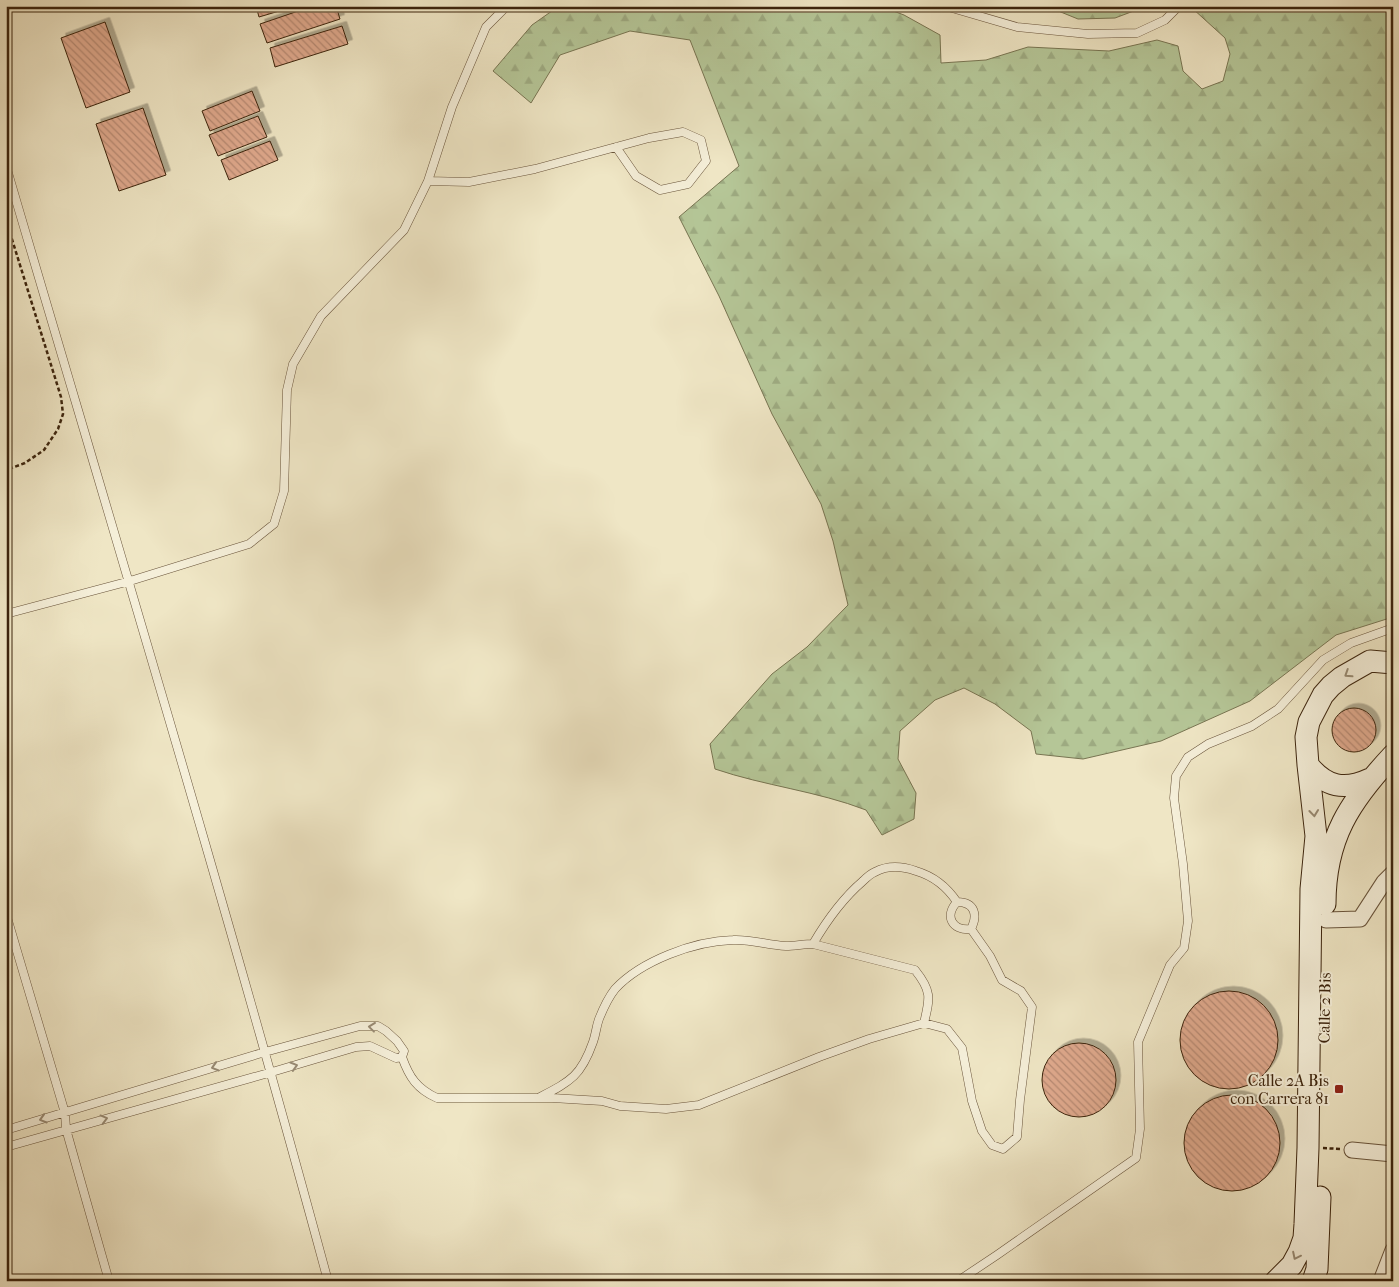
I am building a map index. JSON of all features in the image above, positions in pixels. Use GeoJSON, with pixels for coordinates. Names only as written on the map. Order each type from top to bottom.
{"type":"FeatureCollection","features":[{"type":"Feature","properties":{"kind":"street","name":"Calle 2 Bis"},"geometry":{"type":"LineString","coordinates":[[1276,1281],[1292,1265],[1299,1252],[1304,1238],[1305,1224],[1308,1148],[1311,889],[1316,836],[1306,737],[1309,722],[1316,706],[1331,686],[1370,661],[1393,653]]}},
{"type":"Feature","properties":{"kind":"street"},"geometry":{"type":"LineString","coordinates":[[1370,661],[1393,663]]}},
{"type":"Feature","properties":{"kind":"street","name":"Calle 2 Bis"},"geometry":{"type":"LineString","coordinates":[[1314,1281],[1317,1269],[1319,1240],[1326,920],[1325,889],[1335,838],[1344,818],[1370,779],[1393,754]]}},
{"type":"Feature","properties":{"kind":"street"},"geometry":{"type":"LineString","coordinates":[[1308,765],[1320,778],[1336,785],[1360,784],[1370,779]]}},
{"type":"Feature","properties":{"kind":"street"},"geometry":{"type":"LineString","coordinates":[[1326,920],[1360,919],[1384,882],[1393,873]]}},
{"type":"Feature","properties":{"kind":"street"},"geometry":{"type":"LineString","coordinates":[[1352,1150],[1393,1154]]}},
{"type":"Feature","properties":{"kind":"street"},"geometry":{"type":"LineString","coordinates":[[1381,1281],[1393,1250]]}},
{"type":"Feature","properties":{"kind":"lane"},"geometry":{"type":"LineString","coordinates":[[6,614],[130,581],[249,544],[274,524],[284,491],[287,390],[293,364],[321,316],[404,230],[428,181],[452,107],[486,27],[507,6]]}},
{"type":"Feature","properties":{"kind":"lane"},"geometry":{"type":"LineString","coordinates":[[945,6],[1017,26],[1088,34],[1137,33],[1165,20],[1179,6]]}},
{"type":"Feature","properties":{"kind":"lane"},"geometry":{"type":"LineString","coordinates":[[428,181],[469,182],[535,169],[616,147],[650,138],[683,132],[701,140],[706,161],[688,184],[660,190],[636,176],[616,147]]}},
{"type":"Feature","properties":{"kind":"lane"},"geometry":{"type":"LineString","coordinates":[[6,166],[130,581],[272,1072],[328,1281]]}},
{"type":"Feature","properties":{"kind":"lane"},"geometry":{"type":"LineString","coordinates":[[958,1281],[1136,1158],[1140,1129],[1138,1042],[1170,965],[1184,948],[1188,921],[1174,798],[1176,776],[1188,757],[1208,744],[1252,726],[1278,708],[1323,660],[1352,643],[1393,628]]}},
{"type":"Feature","properties":{"kind":"lane"},"geometry":{"type":"LineString","coordinates":[[813,944],[828,918],[856,887],[874,872],[888,867],[902,867],[927,874],[950,892],[957,902]]}},
{"type":"Feature","properties":{"kind":"lane"},"geometry":{"type":"LineString","coordinates":[[957,902],[952,908],[950,915],[952,922],[964,930],[971,929]]}},
{"type":"Feature","properties":{"kind":"lane"},"geometry":{"type":"LineString","coordinates":[[957,902],[964,902],[971,906],[975,914],[971,929]]}},
{"type":"Feature","properties":{"kind":"lane"},"geometry":{"type":"LineString","coordinates":[[6,914],[65,1113],[66,1129],[110,1281]]}},
{"type":"Feature","properties":{"kind":"lane"},"geometry":{"type":"LineString","coordinates":[[6,1130],[265,1052],[360,1026],[378,1026],[397,1041],[404,1051],[402,1057],[408,1075],[426,1093],[437,1098],[539,1098],[602,1101],[620,1106],[666,1109],[699,1105],[819,1057],[869,1039],[924,1023],[947,1029],[962,1048],[972,1101],[982,1131],[992,1144],[1003,1149],[1017,1137],[1032,1007],[1020,991],[1002,980],[990,956],[971,929]]}},
{"type":"Feature","properties":{"kind":"lane"},"geometry":{"type":"LineString","coordinates":[[539,1098],[578,1074],[594,1039],[605,1004],[615,990],[632,975],[667,955],[716,941],[736,940],[786,946],[813,944],[916,970],[925,982],[930,999],[924,1023]]}},
{"type":"Feature","properties":{"kind":"lane"},"geometry":{"type":"LineString","coordinates":[[6,1147],[356,1047],[370,1046],[396,1058],[402,1057]]}},
{"type":"Feature","properties":{"kind":"path"},"geometry":{"type":"LineString","coordinates":[[6,220],[61,398],[63,414],[58,429],[44,450],[25,463],[6,470]]}},
{"type":"Feature","properties":{"kind":"path"},"geometry":{"type":"LineString","coordinates":[[1321,1148],[1352,1150]]}},
{"type":"Feature","properties":{"kind":"green space"},"geometry":{"type":"Polygon","coordinates":[[[559,6],[880,6],[904,15],[940,35],[941,63],[986,60],[1028,47],[1109,51],[1157,40],[1178,46],[1183,71],[1202,89],[1223,81],[1230,54],[1225,38],[1192,8],[1194,6],[1393,6],[1393,617],[1336,635],[1250,701],[1161,741],[1083,759],[1036,754],[1031,731],[995,704],[964,688],[935,700],[900,731],[898,759],[916,793],[914,819],[882,835],[866,810],[829,798],[715,769],[710,744],[772,674],[807,647],[848,605],[833,541],[821,504],[772,414],[719,296],[679,217],[739,166],[690,40],[630,31],[560,55],[531,103],[493,71],[532,25],[559,6]]]}},
{"type":"Feature","properties":{"kind":"green space"},"geometry":{"type":"Polygon","coordinates":[[[1046,6],[1147,6],[1115,18],[1078,19],[1046,6]]]}},
{"type":"Feature","properties":{"kind":"building"},"geometry":{"type":"Polygon","coordinates":[[[256,6],[296,6],[259,17],[256,6]]]}},
{"type":"Feature","properties":{"kind":"building"},"geometry":{"type":"Polygon","coordinates":[[[313,6],[336,6],[340,19],[267,43],[260,24],[313,6]]]}},
{"type":"Feature","properties":{"kind":"building"},"geometry":{"type":"Polygon","coordinates":[[[105,22],[130,92],[86,108],[61,38],[105,22]]]}},
{"type":"Feature","properties":{"kind":"building"},"geometry":{"type":"Polygon","coordinates":[[[342,26],[348,44],[275,67],[270,48],[342,26]]]}},
{"type":"Feature","properties":{"kind":"building"},"geometry":{"type":"Polygon","coordinates":[[[252,91],[260,111],[210,131],[202,111],[252,91]]]}},
{"type":"Feature","properties":{"kind":"building"},"geometry":{"type":"Polygon","coordinates":[[[143,108],[166,175],[119,191],[96,124],[143,108]]]}},
{"type":"Feature","properties":{"kind":"building"},"geometry":{"type":"Polygon","coordinates":[[[258,116],[267,137],[218,156],[209,135],[258,116]]]}},
{"type":"Feature","properties":{"kind":"building"},"geometry":{"type":"Polygon","coordinates":[[[270,141],[278,160],[229,180],[221,160],[270,141]]]}},
{"type":"Feature","properties":{"kind":"building"},"geometry":{"type":"Polygon","coordinates":[[[1350,708],[1358,708],[1370,714],[1376,730],[1370,746],[1358,752],[1350,752],[1338,746],[1332,734],[1332,726],[1338,714],[1350,708]]]}},
{"type":"Feature","properties":{"kind":"building"},"geometry":{"type":"Polygon","coordinates":[[[1229,991],[1248,995],[1264,1005],[1274,1021],[1278,1040],[1274,1059],[1264,1075],[1248,1085],[1229,1089],[1210,1085],[1194,1075],[1184,1059],[1180,1040],[1184,1021],[1194,1005],[1210,995],[1229,991]]]}},
{"type":"Feature","properties":{"kind":"building"},"geometry":{"type":"Polygon","coordinates":[[[1079,1043],[1100,1049],[1110,1059],[1116,1080],[1110,1101],[1100,1111],[1079,1117],[1058,1111],[1048,1101],[1042,1080],[1048,1059],[1058,1049],[1079,1043]]]}},
{"type":"Feature","properties":{"kind":"building"},"geometry":{"type":"Polygon","coordinates":[[[1232,1095],[1250,1099],[1266,1109],[1276,1125],[1280,1143],[1276,1161],[1266,1177],[1250,1187],[1232,1191],[1214,1187],[1198,1177],[1188,1161],[1184,1143],[1188,1125],[1198,1109],[1214,1099],[1232,1095]]]}},
{"type":"Feature","properties":{"kind":"place","name":"Calle 2A Bis con Carrera 81"},"geometry":{"type":"Point","coordinates":[1339,1089]}}]}
